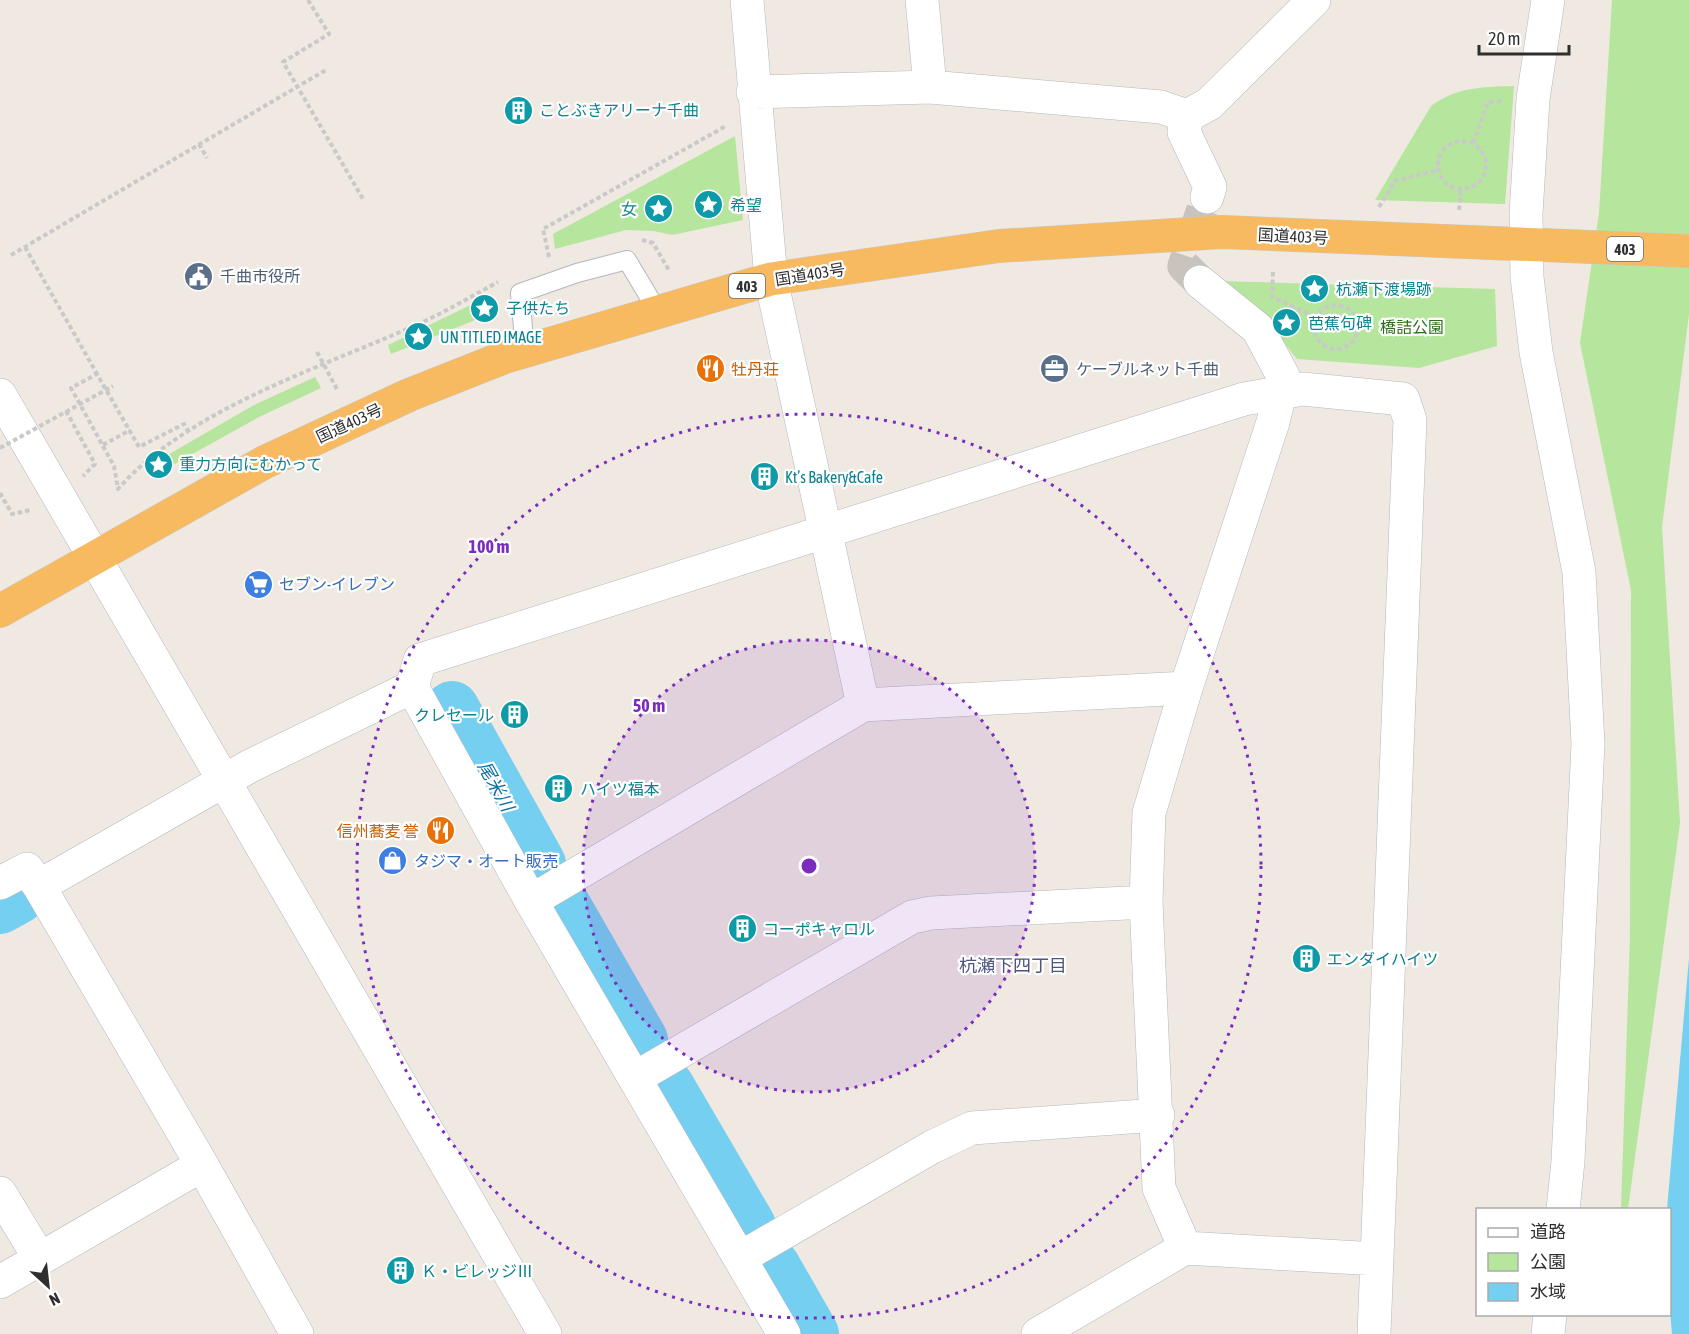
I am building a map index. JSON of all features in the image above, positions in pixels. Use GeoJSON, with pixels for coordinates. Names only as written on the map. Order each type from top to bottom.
{"type":"FeatureCollection","features":[{"type":"Feature","properties":{"kind":"highway","name":"国道403号"},"geometry":{"type":"LineString","coordinates":[[0,611],[266,462],[408,395],[525,351],[771,279],[999,246],[1222,232],[1527,247],[1689,251]]}},
{"type":"Feature","properties":{"kind":"street"},"geometry":{"type":"LineString","coordinates":[[747,0],[771,279],[863,705]]}},
{"type":"Feature","properties":{"kind":"street"},"geometry":{"type":"LineString","coordinates":[[922,0],[930,87]]}},
{"type":"Feature","properties":{"kind":"street"},"geometry":{"type":"LineString","coordinates":[[754,101],[930,87],[1161,107],[1187,116],[1209,104],[1314,0]]}},
{"type":"Feature","properties":{"kind":"street"},"geometry":{"type":"LineString","coordinates":[[1548,0],[1533,99],[1527,277],[1536,352],[1579,572],[1588,744],[1569,1161],[1563,1208]]}},
{"type":"Feature","properties":{"kind":"street"},"geometry":{"type":"LineString","coordinates":[[1187,116],[1184,132],[1210,187],[1207,197]]}},
{"type":"Feature","properties":{"kind":"street"},"geometry":{"type":"LineString","coordinates":[[1185,1248],[1159,1188],[1158,1114],[1146,902],[1149,813],[1186,688],[1282,393],[1284,378],[1258,330],[1200,282]]}},
{"type":"Feature","properties":{"kind":"street"},"geometry":{"type":"LineString","coordinates":[[784,1334],[531,901],[412,687],[420,660],[1244,399],[1303,389],[1403,399],[1410,420],[1374,1334]]}},
{"type":"Feature","properties":{"kind":"street"},"geometry":{"type":"LineString","coordinates":[[0,395],[545,1334]]}},
{"type":"Feature","properties":{"kind":"street"},"geometry":{"type":"LineString","coordinates":[[39,886],[250,766],[412,687]]}},
{"type":"Feature","properties":{"kind":"street"},"geometry":{"type":"LineString","coordinates":[[531,901],[863,705],[1186,688]]}},
{"type":"Feature","properties":{"kind":"street"},"geometry":{"type":"LineString","coordinates":[[0,883],[27,869],[39,886],[202,1165],[293,1333]]}},
{"type":"Feature","properties":{"kind":"street"},"geometry":{"type":"LineString","coordinates":[[635,1078],[912,917],[931,913],[1146,902]]}},
{"type":"Feature","properties":{"kind":"street"},"geometry":{"type":"LineString","coordinates":[[740,1258],[932,1146],[972,1128],[1158,1114]]}},
{"type":"Feature","properties":{"kind":"street"},"geometry":{"type":"LineString","coordinates":[[0,1282],[202,1165]]}},
{"type":"Feature","properties":{"kind":"street"},"geometry":{"type":"LineString","coordinates":[[0,1193],[40,1259]]}},
{"type":"Feature","properties":{"kind":"street"},"geometry":{"type":"LineString","coordinates":[[1038,1334],[1185,1248],[1377,1259]]}},
{"type":"Feature","properties":{"kind":"street"},"geometry":{"type":"LineString","coordinates":[[1548,1334],[1550,1316]]}},
{"type":"Feature","properties":{"kind":"lane"},"geometry":{"type":"LineString","coordinates":[[525,351],[520,293],[577,273],[627,260],[658,312]]}},
{"type":"Feature","properties":{"kind":"path"},"geometry":{"type":"LineString","coordinates":[[309,0],[329,34],[283,62],[363,199]]}},
{"type":"Feature","properties":{"kind":"path"},"geometry":{"type":"LineString","coordinates":[[11,255],[326,70]]}},
{"type":"Feature","properties":{"kind":"path"},"geometry":{"type":"LineString","coordinates":[[1473,143],[1488,102],[1533,99]]}},
{"type":"Feature","properties":{"kind":"path"},"geometry":{"type":"LineString","coordinates":[[560,258],[549,261],[543,229],[754,101]]}},
{"type":"Feature","properties":{"kind":"path"},"geometry":{"type":"LineString","coordinates":[[1465,141],[1473,143],[1484,154],[1486,170],[1477,184],[1461,190],[1446,184],[1438,170],[1440,155],[1450,144],[1465,141]]}},
{"type":"Feature","properties":{"kind":"path"},"geometry":{"type":"LineString","coordinates":[[199,144],[207,158]]}},
{"type":"Feature","properties":{"kind":"path"},"geometry":{"type":"LineString","coordinates":[[1377,210],[1395,181],[1438,170]]}},
{"type":"Feature","properties":{"kind":"path"},"geometry":{"type":"LineString","coordinates":[[1459,212],[1461,190]]}},
{"type":"Feature","properties":{"kind":"path"},"geometry":{"type":"LineString","coordinates":[[639,240],[653,243],[670,272]]}},
{"type":"Feature","properties":{"kind":"path"},"geometry":{"type":"LineString","coordinates":[[25,246],[139,447],[184,424],[189,432]]}},
{"type":"Feature","properties":{"kind":"path"},"geometry":{"type":"LineString","coordinates":[[1273,272],[1272,297],[1316,317]]}},
{"type":"Feature","properties":{"kind":"path"},"geometry":{"type":"LineString","coordinates":[[98,374],[71,388],[114,466],[118,489],[136,469],[189,432],[235,406],[323,364],[425,320],[500,281]]}},
{"type":"Feature","properties":{"kind":"path"},"geometry":{"type":"LineString","coordinates":[[1344,307],[1351,311],[1357,323],[1355,337],[1339,348],[1325,346],[1314,330],[1316,317],[1325,308],[1344,307]]}},
{"type":"Feature","properties":{"kind":"path"},"geometry":{"type":"LineString","coordinates":[[317,352],[338,391]]}},
{"type":"Feature","properties":{"kind":"path"},"geometry":{"type":"LineString","coordinates":[[0,448],[113,386]]}},
{"type":"Feature","properties":{"kind":"path"},"geometry":{"type":"LineString","coordinates":[[66,411],[95,464],[80,479]]}},
{"type":"Feature","properties":{"kind":"path"},"geometry":{"type":"LineString","coordinates":[[103,445],[130,430]]}},
{"type":"Feature","properties":{"kind":"path"},"geometry":{"type":"LineString","coordinates":[[0,493],[12,514],[33,509]]}},
{"type":"Feature","properties":{"kind":"green space"},"geometry":{"type":"Polygon","coordinates":[[[1612,0],[1689,0],[1689,314],[1662,527],[1680,823],[1628,1208],[1621,1208],[1630,936],[1631,590],[1580,343],[1599,213],[1612,0]]]}},
{"type":"Feature","properties":{"kind":"green space"},"geometry":{"type":"Polygon","coordinates":[[[1514,86],[1505,204],[1375,200],[1431,106],[1460,92],[1514,86]]]}},
{"type":"Feature","properties":{"kind":"green space"},"geometry":{"type":"Polygon","coordinates":[[[735,136],[743,220],[672,235],[654,231],[626,230],[555,249],[553,234],[735,136]]]}},
{"type":"Feature","properties":{"kind":"green space","name":"橋詰公園"},"geometry":{"type":"Polygon","coordinates":[[[1217,281],[1495,289],[1497,346],[1419,368],[1297,359],[1266,321],[1217,281]]]}},
{"type":"Feature","properties":{"kind":"green space"},"geometry":{"type":"Polygon","coordinates":[[[489,296],[495,312],[391,354],[388,345],[489,296]]]}},
{"type":"Feature","properties":{"kind":"green space"},"geometry":{"type":"Polygon","coordinates":[[[315,377],[321,388],[259,417],[160,472],[152,464],[254,405],[315,377]]]}},
{"type":"Feature","properties":{"kind":"water"},"geometry":{"type":"Polygon","coordinates":[[[1689,958],[1689,1334],[1672,1334],[1671,1208],[1667,1208],[1689,958]]]}},
{"type":"Feature","properties":{"kind":"waterway","name":"尾米川"},"geometry":{"type":"LineString","coordinates":[[452,708],[539,864]]}},
{"type":"Feature","properties":{"kind":"waterway","name":"尾米川"},"geometry":{"type":"LineString","coordinates":[[0,907],[18,897]]}},
{"type":"Feature","properties":{"kind":"waterway","name":"尾米川"},"geometry":{"type":"LineString","coordinates":[[564,906],[641,1040]]}},
{"type":"Feature","properties":{"kind":"waterway","name":"尾米川"},"geometry":{"type":"LineString","coordinates":[[667,1086],[749,1226]]}},
{"type":"Feature","properties":{"kind":"waterway","name":"尾米川"},"geometry":{"type":"LineString","coordinates":[[773,1266],[812,1334]]}},
{"type":"Feature","properties":{"kind":"tunnel"},"geometry":{"type":"LineString","coordinates":[[1200,282],[1184,266],[1207,197]]}},
{"type":"Feature","properties":{"kind":"place","name":"ことぶきアリーナ千曲"},"geometry":{"type":"Point","coordinates":[518,110]}},
{"type":"Feature","properties":{"kind":"place","name":"希望"},"geometry":{"type":"Point","coordinates":[709,205]}},
{"type":"Feature","properties":{"kind":"place","name":"女"},"geometry":{"type":"Point","coordinates":[658,209]}},
{"type":"Feature","properties":{"kind":"place","name":"千曲市役所"},"geometry":{"type":"Point","coordinates":[199,276]}},
{"type":"Feature","properties":{"kind":"place","name":"杭瀬下渡場跡"},"geometry":{"type":"Point","coordinates":[1315,289]}},
{"type":"Feature","properties":{"kind":"place","name":"子供たち"},"geometry":{"type":"Point","coordinates":[485,308]}},
{"type":"Feature","properties":{"kind":"place","name":"芭蕉句碑"},"geometry":{"type":"Point","coordinates":[1287,323]}},
{"type":"Feature","properties":{"kind":"place","name":"UN TITLED IMAGE"},"geometry":{"type":"Point","coordinates":[419,337]}},
{"type":"Feature","properties":{"kind":"place","name":"牡丹荘"},"geometry":{"type":"Point","coordinates":[710,369]}},
{"type":"Feature","properties":{"kind":"place","name":"ケーブルネット千曲"},"geometry":{"type":"Point","coordinates":[1055,369]}},
{"type":"Feature","properties":{"kind":"place","name":"重力方向にむかって"},"geometry":{"type":"Point","coordinates":[158,464]}},
{"type":"Feature","properties":{"kind":"place","name":"Kt’s Bakery&Cafe"},"geometry":{"type":"Point","coordinates":[764,477]}},
{"type":"Feature","properties":{"kind":"place","name":"セブン-イレブン"},"geometry":{"type":"Point","coordinates":[258,584]}},
{"type":"Feature","properties":{"kind":"place","name":"クレセール"},"geometry":{"type":"Point","coordinates":[515,715]}},
{"type":"Feature","properties":{"kind":"place","name":"ハイツ福本"},"geometry":{"type":"Point","coordinates":[559,789]}},
{"type":"Feature","properties":{"kind":"place","name":"信州蕎麦 誉"},"geometry":{"type":"Point","coordinates":[440,831]}},
{"type":"Feature","properties":{"kind":"place","name":"タジマ・オート販売"},"geometry":{"type":"Point","coordinates":[393,861]}},
{"type":"Feature","properties":{"kind":"place","name":"コーポキャロル"},"geometry":{"type":"Point","coordinates":[742,929]}},
{"type":"Feature","properties":{"kind":"place","name":"エンダイハイツ"},"geometry":{"type":"Point","coordinates":[1306,959]}},
{"type":"Feature","properties":{"kind":"place","name":"Ｋ・ビレッジⅢ"},"geometry":{"type":"Point","coordinates":[400,1271]}},
{"type":"Feature","properties":{"kind":"district","name":"杭瀬下四丁目"},"geometry":{"type":"Point","coordinates":[1013,965]}}]}
